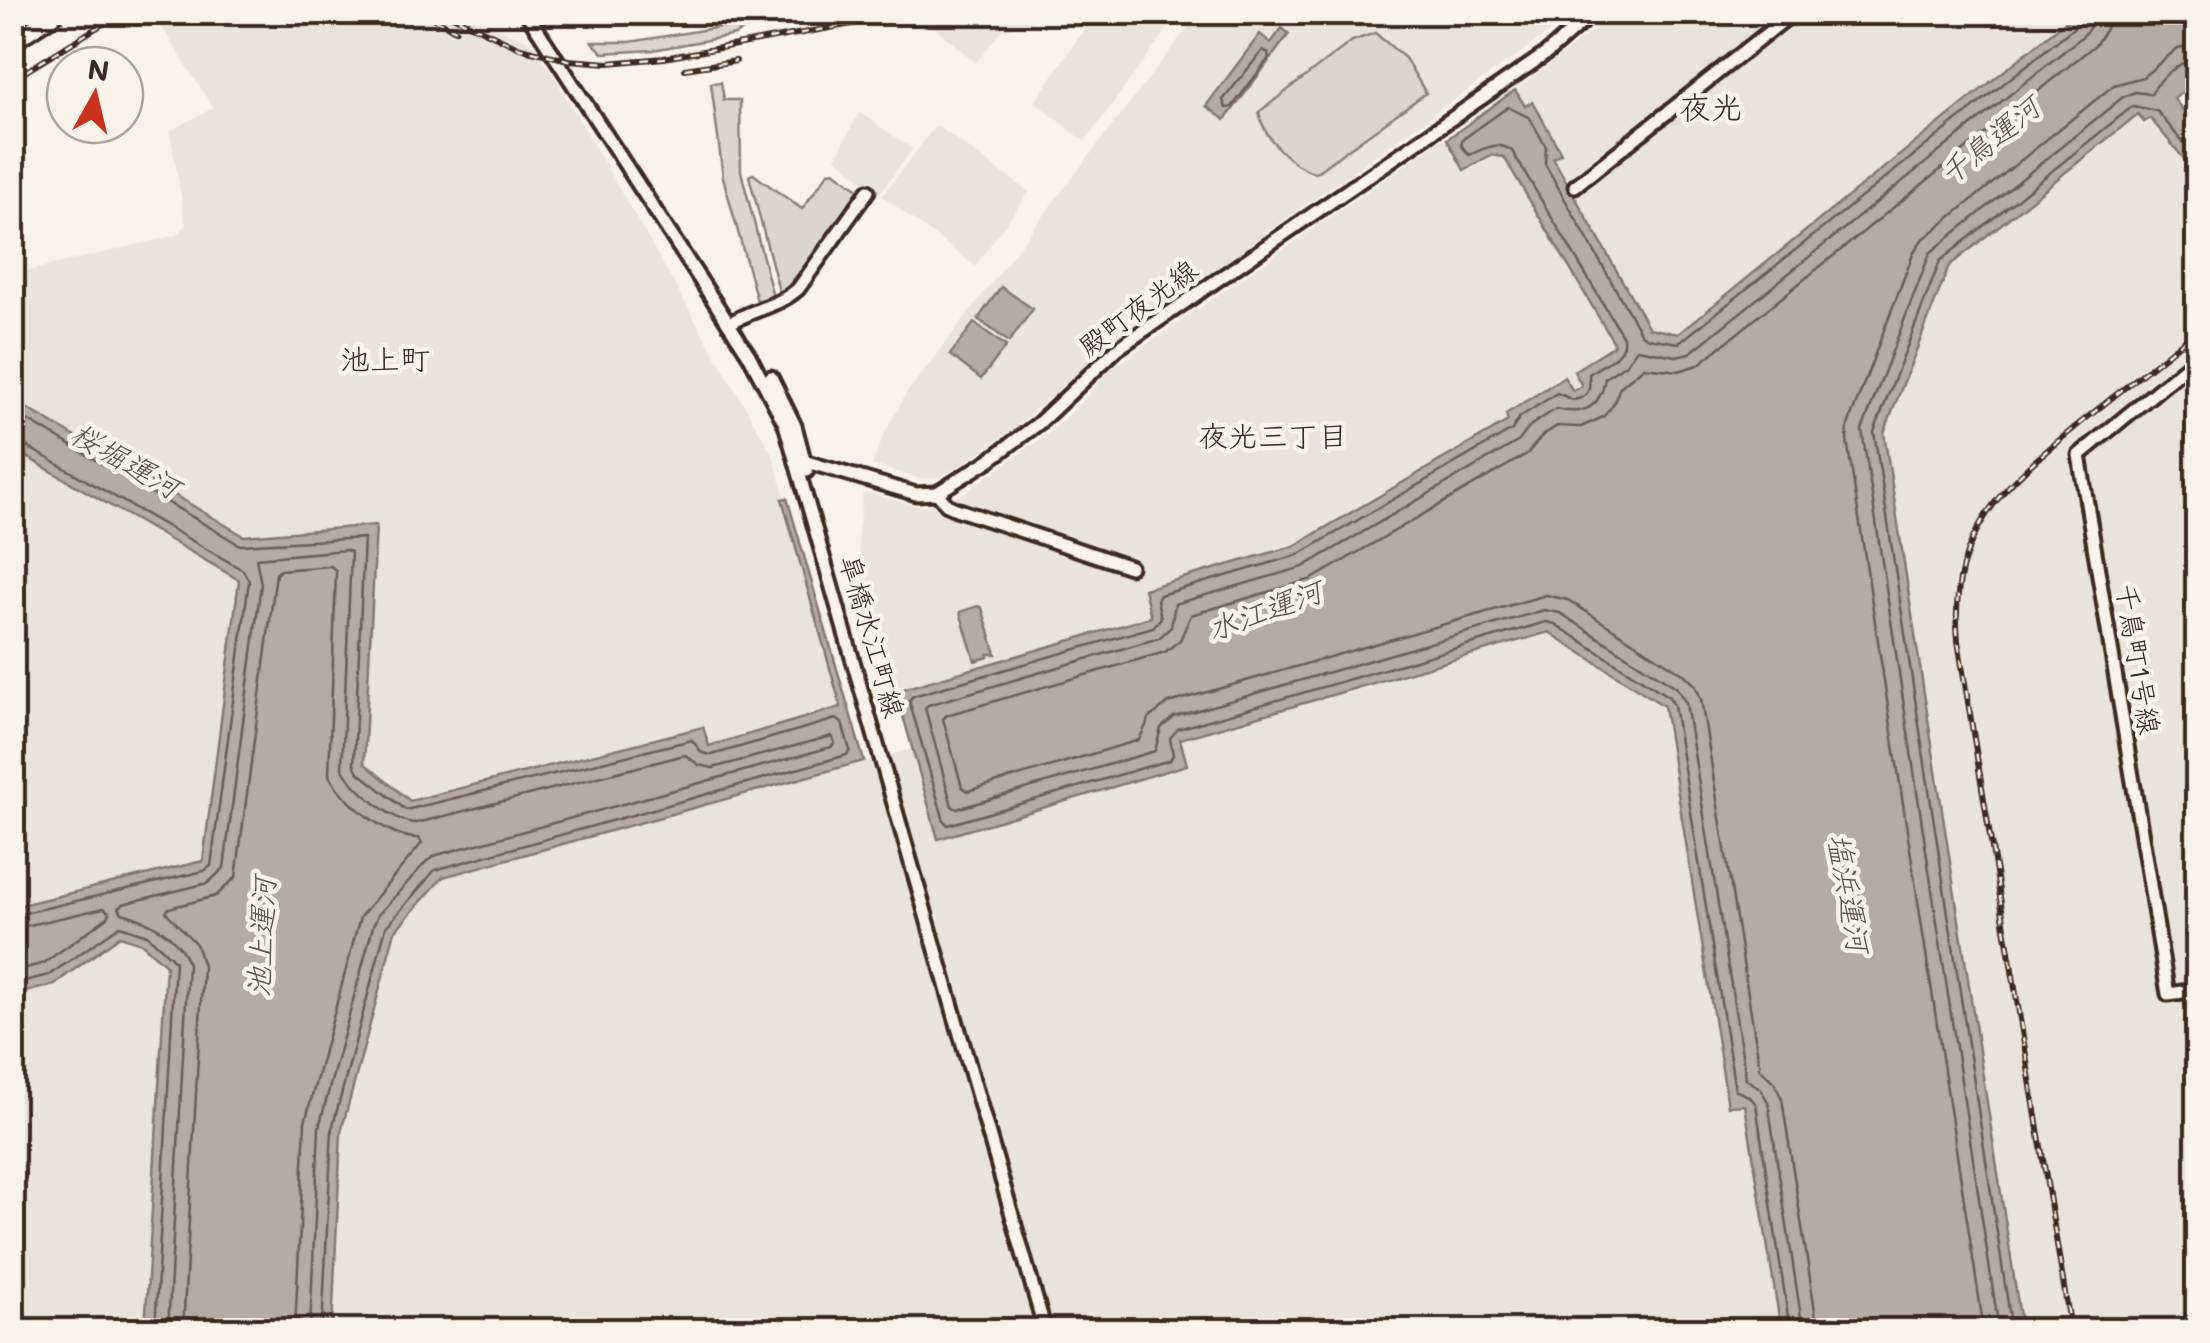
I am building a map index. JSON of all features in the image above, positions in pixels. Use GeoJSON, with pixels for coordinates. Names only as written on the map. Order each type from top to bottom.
{"type":"FeatureCollection","features":[{"type":"Feature","properties":{"kind":"highway"},"geometry":{"type":"LineString","coordinates":[[12,29],[43,12]]}},
{"type":"Feature","properties":{"kind":"highway"},"geometry":{"type":"LineString","coordinates":[[21,40],[58,12]]}},
{"type":"Feature","properties":{"kind":"main road"},"geometry":{"type":"LineString","coordinates":[[12,29],[32,12]]}},
{"type":"Feature","properties":{"kind":"main road"},"geometry":{"type":"LineString","coordinates":[[12,50],[21,40],[70,12]]}},
{"type":"Feature","properties":{"kind":"street","name":"皐橋水江町線"},"geometry":{"type":"LineString","coordinates":[[526,12],[788,409],[1045,1330]]}},
{"type":"Feature","properties":{"kind":"street"},"geometry":{"type":"LineString","coordinates":[[534,12],[732,322],[780,302],[798,289],[868,192]]}},
{"type":"Feature","properties":{"kind":"street","name":"殿町夜光線"},"geometry":{"type":"LineString","coordinates":[[937,492],[991,459],[1039,422],[1117,349],[1547,52],[1594,12]]}},
{"type":"Feature","properties":{"kind":"street"},"geometry":{"type":"LineString","coordinates":[[1575,186],[1794,12]]}},
{"type":"Feature","properties":{"kind":"street"},"geometry":{"type":"LineString","coordinates":[[12,29],[21,40]]}},
{"type":"Feature","properties":{"kind":"street","name":"千鳥町1号線"},"geometry":{"type":"LineString","coordinates":[[2198,357],[2078,455],[2168,994],[2198,990]]}},
{"type":"Feature","properties":{"kind":"street"},"geometry":{"type":"LineString","coordinates":[[800,460],[916,494],[937,492],[947,505],[956,509],[1130,567]]}},
{"type":"Feature","properties":{"kind":"street","name":"皐橋水江町線"},"geometry":{"type":"LineString","coordinates":[[800,460],[1053,1330]]}},
{"type":"Feature","properties":{"kind":"shaded area"},"geometry":{"type":"Polygon","coordinates":[[[153,13],[463,13],[530,42],[554,76],[773,455],[842,707],[708,746],[702,727],[410,801],[364,764],[376,525],[244,536],[13,400],[12,275],[177,235],[186,225],[170,131],[213,108],[153,13]]]}},
{"type":"Feature","properties":{"kind":"shaded area"},"geometry":{"type":"Polygon","coordinates":[[[727,13],[753,13],[747,27],[735,35],[653,50],[603,53],[592,42],[630,42],[721,27],[727,13]]]}},
{"type":"Feature","properties":{"kind":"shaded area"},"geometry":{"type":"Polygon","coordinates":[[[918,13],[1057,13],[1001,31],[976,63],[918,13]]]}},
{"type":"Feature","properties":{"kind":"shaded area"},"geometry":{"type":"Polygon","coordinates":[[[1095,13],[1170,13],[1176,17],[1085,142],[1035,102],[1095,13]]]}},
{"type":"Feature","properties":{"kind":"shaded area"},"geometry":{"type":"Polygon","coordinates":[[[1199,13],[1577,13],[1115,340],[1010,432],[958,467],[936,478],[921,479],[872,465],[906,394],[1199,13]]]}},
{"type":"Feature","properties":{"kind":"shaded area"},"geometry":{"type":"Polygon","coordinates":[[[1614,13],[2076,13],[1678,334],[1649,328],[1553,157],[1560,152],[1534,103],[1525,107],[1515,89],[1614,13]]]}},
{"type":"Feature","properties":{"kind":"shaded area"},"geometry":{"type":"Polygon","coordinates":[[[1375,33],[1405,58],[1426,93],[1315,173],[1306,169],[1272,141],[1259,112],[1352,41],[1375,33]]]}},
{"type":"Feature","properties":{"kind":"shaded area"},"geometry":{"type":"Polygon","coordinates":[[[721,82],[724,100],[740,100],[741,171],[773,297],[757,301],[723,177],[711,83],[721,82]]]}},
{"type":"Feature","properties":{"kind":"shaded area"},"geometry":{"type":"Polygon","coordinates":[[[859,112],[913,149],[879,194],[836,158],[859,112]]]}},
{"type":"Feature","properties":{"kind":"shaded area"},"geometry":{"type":"Polygon","coordinates":[[[2138,114],[2150,117],[2189,166],[2197,160],[2197,1330],[2022,1330],[1884,433],[1948,266],[2138,114]]]}},
{"type":"Feature","properties":{"kind":"shaded area"},"geometry":{"type":"Polygon","coordinates":[[[936,125],[1029,192],[975,266],[882,196],[936,125]]]}},
{"type":"Feature","properties":{"kind":"shaded area"},"geometry":{"type":"Polygon","coordinates":[[[1445,137],[1464,170],[1491,155],[1503,157],[1615,343],[1582,386],[1573,391],[1565,378],[1509,421],[1294,546],[1144,589],[1151,617],[889,693],[860,570],[858,533],[863,492],[922,507],[961,495],[1046,435],[1110,370],[1445,137]]]}},
{"type":"Feature","properties":{"kind":"shaded area"},"geometry":{"type":"Polygon","coordinates":[[[834,171],[861,194],[783,293],[779,291],[749,176],[753,174],[802,209],[829,172],[834,171]]]}},
{"type":"Feature","properties":{"kind":"shaded area"},"geometry":{"type":"Polygon","coordinates":[[[12,449],[239,580],[203,861],[13,908],[12,449]]]}},
{"type":"Feature","properties":{"kind":"shaded area"},"geometry":{"type":"Polygon","coordinates":[[[1548,632],[1664,706],[1728,1106],[1745,1104],[1781,1330],[332,1330],[341,1132],[395,931],[443,877],[912,749],[939,838],[1186,765],[1179,739],[1548,632]]]}},
{"type":"Feature","properties":{"kind":"shaded area"},"geometry":{"type":"Polygon","coordinates":[[[120,936],[141,943],[166,965],[145,1330],[13,1330],[13,995],[53,984],[120,936]]]}},
{"type":"Feature","properties":{"kind":"water"},"geometry":{"type":"Polygon","coordinates":[[[2076,13],[2197,13],[2197,79],[2174,99],[2197,128],[2197,160],[2190,166],[2150,118],[2144,122],[2138,114],[1949,266],[1884,433],[2022,1330],[1781,1330],[1745,1105],[1728,1106],[1664,706],[1549,632],[1180,739],[1187,765],[938,839],[896,691],[1151,617],[1144,589],[1294,546],[1508,421],[1506,414],[1564,377],[1573,391],[1582,386],[1574,371],[1613,346],[1504,157],[1491,155],[1464,170],[1447,139],[1515,90],[1525,106],[1533,102],[1561,153],[1553,158],[1649,328],[1678,334],[2076,13]]]}},
{"type":"Feature","properties":{"kind":"water"},"geometry":{"type":"Polygon","coordinates":[[[1282,28],[1289,34],[1225,120],[1206,106],[1260,34],[1271,43],[1282,28]]]}},
{"type":"Feature","properties":{"kind":"water"},"geometry":{"type":"Polygon","coordinates":[[[1001,287],[1033,309],[1009,342],[978,319],[1001,287]]]}},
{"type":"Feature","properties":{"kind":"water"},"geometry":{"type":"Polygon","coordinates":[[[974,323],[1006,346],[981,379],[950,355],[974,323]]]}},
{"type":"Feature","properties":{"kind":"water","name":"池上運河"},"geometry":{"type":"Polygon","coordinates":[[[13,400],[244,536],[376,525],[364,763],[410,801],[703,727],[709,746],[841,707],[782,499],[787,498],[864,761],[443,877],[395,931],[341,1132],[332,1330],[145,1330],[166,965],[141,943],[120,936],[53,985],[13,995],[13,907],[203,861],[239,580],[13,449],[13,400]]]}},
{"type":"Feature","properties":{"kind":"water"},"geometry":{"type":"Polygon","coordinates":[[[982,608],[996,654],[975,661],[960,612],[982,608]]]}},
{"type":"Feature","properties":{"kind":"railway"},"geometry":{"type":"LineString","coordinates":[[12,80],[122,12]]}},
{"type":"Feature","properties":{"kind":"railway"},"geometry":{"type":"LineString","coordinates":[[421,12],[456,30]]}},
{"type":"Feature","properties":{"kind":"railway"},"geometry":{"type":"LineString","coordinates":[[444,12],[520,48],[568,60],[608,63],[664,58],[919,12]]}},
{"type":"Feature","properties":{"kind":"railway"},"geometry":{"type":"LineString","coordinates":[[685,69],[736,61]]}},
{"type":"Feature","properties":{"kind":"railway"},"geometry":{"type":"LineString","coordinates":[[2071,1330],[1958,641],[1957,602],[1962,568],[1973,539],[2007,489],[2055,443],[2198,329]]}},
{"type":"Feature","properties":{"kind":"district","name":"夜光"},"geometry":{"type":"Point","coordinates":[1711,108]}},
{"type":"Feature","properties":{"kind":"district","name":"池上町"},"geometry":{"type":"Point","coordinates":[385,360]}},
{"type":"Feature","properties":{"kind":"district","name":"夜光三丁目"},"geometry":{"type":"Point","coordinates":[1273,437]}},
{"type":"Feature","properties":{"kind":"water label","name":"千鳥運河"},"geometry":{"type":"Point","coordinates":[1990,141]}},
{"type":"Feature","properties":{"kind":"water label","name":"桜堀運河"},"geometry":{"type":"Point","coordinates":[125,461]}},
{"type":"Feature","properties":{"kind":"water label","name":"水江運河"},"geometry":{"type":"Point","coordinates":[1265,611]}},
{"type":"Feature","properties":{"kind":"water label","name":"塩浜運河"},"geometry":{"type":"Point","coordinates":[1848,893]}}]}
